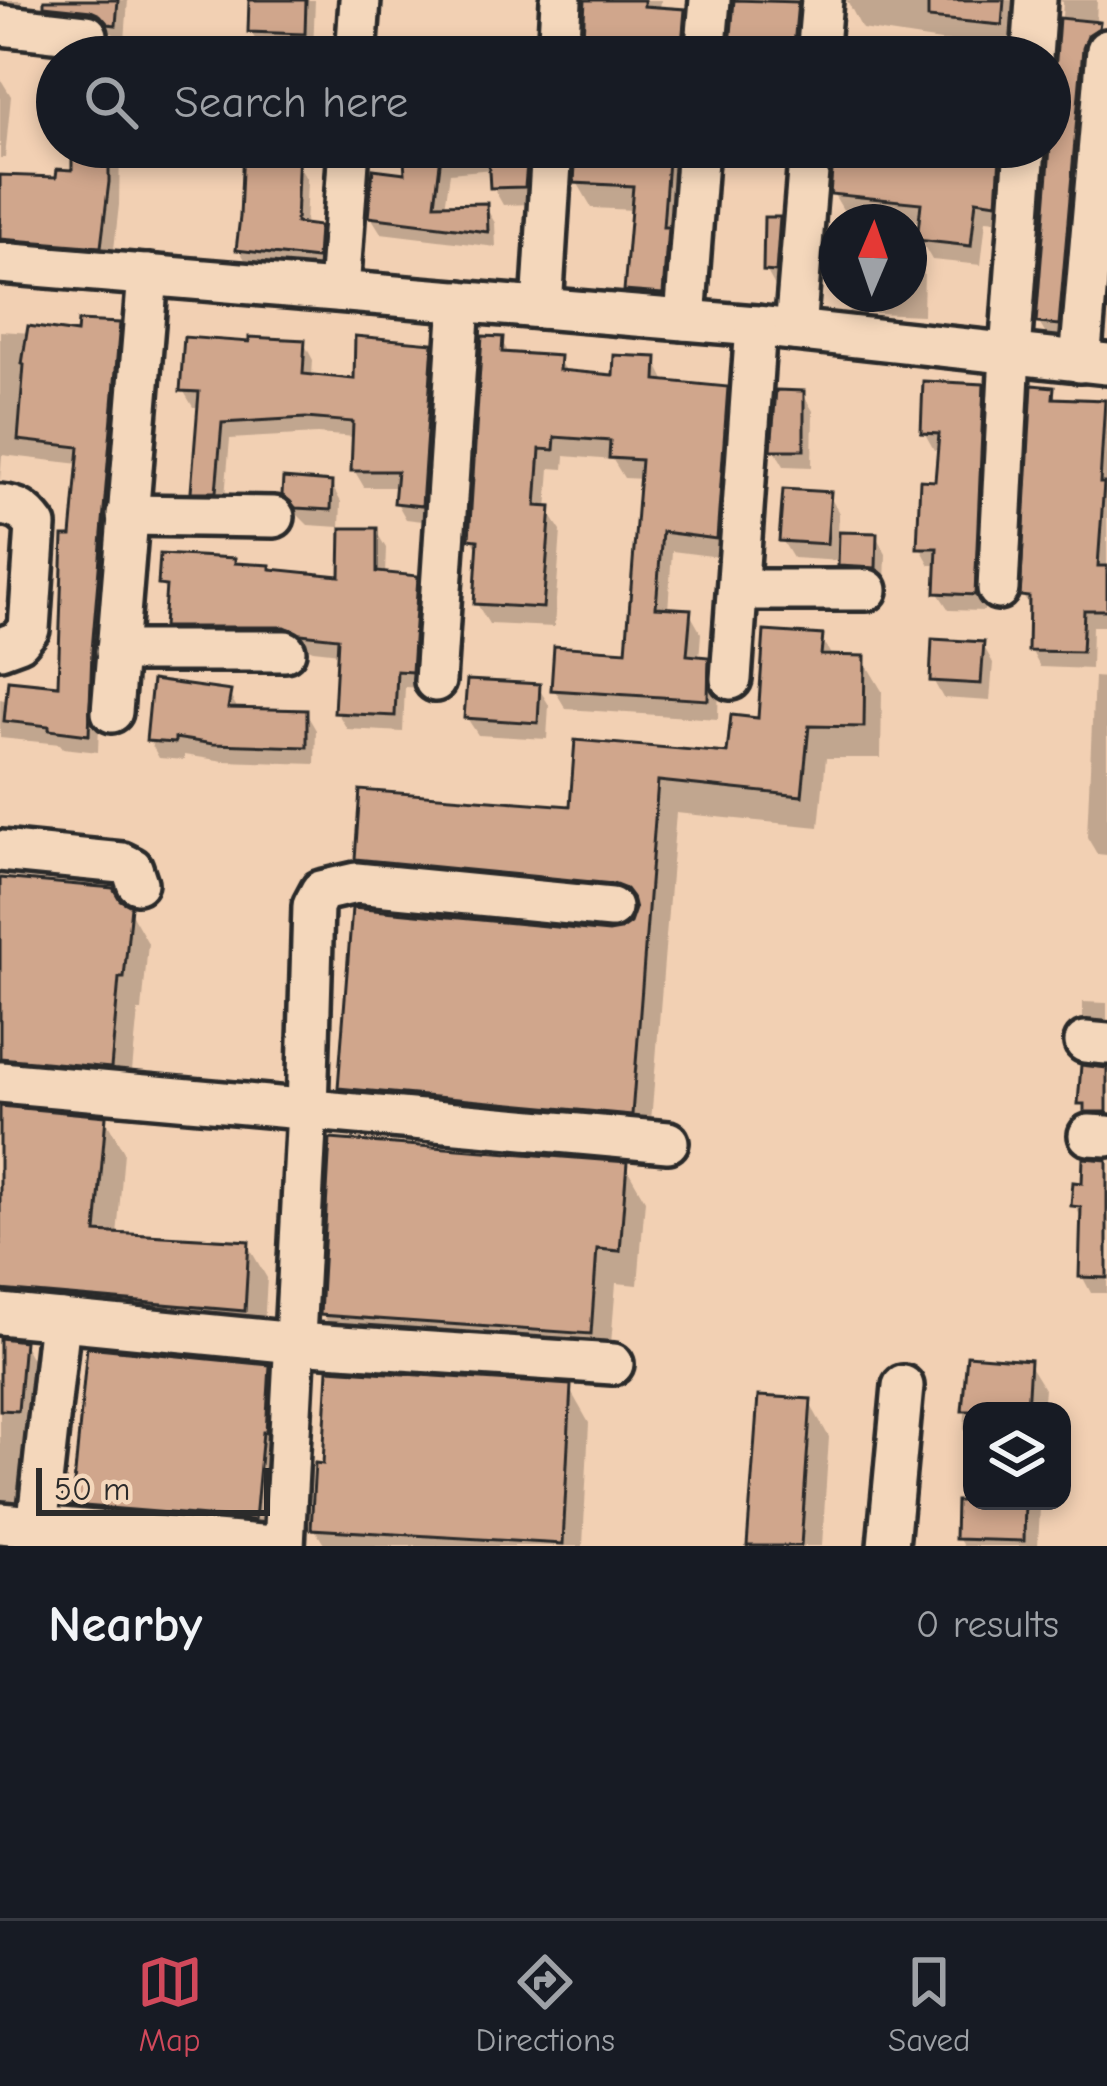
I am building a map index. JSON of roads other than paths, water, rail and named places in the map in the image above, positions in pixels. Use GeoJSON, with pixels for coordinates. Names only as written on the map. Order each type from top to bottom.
{"type":"FeatureCollection","features":[{"type":"Feature","properties":{"kind":"street"},"geometry":{"type":"LineString","coordinates":[[357,36],[360,0]]}},
{"type":"Feature","properties":{"kind":"street"},"geometry":{"type":"LineString","coordinates":[[707,36],[710,0]]}},
{"type":"Feature","properties":{"kind":"street"},"geometry":{"type":"LineString","coordinates":[[819,36],[822,0]]}},
{"type":"Feature","properties":{"kind":"street"},"geometry":{"type":"LineString","coordinates":[[1033,36],[1036,0]]}},
{"type":"Feature","properties":{"kind":"street"},"geometry":{"type":"LineString","coordinates":[[559,36],[561,1]]}},
{"type":"Feature","properties":{"kind":"street"},"geometry":{"type":"LineString","coordinates":[[0,25],[87,35]]}},
{"type":"Feature","properties":{"kind":"street"},"geometry":{"type":"LineString","coordinates":[[0,263],[775,328],[1094,363],[1107,50]]}},
{"type":"Feature","properties":{"kind":"street"},"geometry":{"type":"LineString","coordinates":[[339,291],[348,168]]}},
{"type":"Feature","properties":{"kind":"street"},"geometry":{"type":"LineString","coordinates":[[542,308],[551,168]]}},
{"type":"Feature","properties":{"kind":"street"},"geometry":{"type":"LineString","coordinates":[[685,320],[696,168]]}},
{"type":"Feature","properties":{"kind":"street"},"geometry":{"type":"LineString","coordinates":[[731,679],[738,590],[775,328],[806,168]]}},
{"type":"Feature","properties":{"kind":"street"},"geometry":{"type":"LineString","coordinates":[[998,589],[1023,168]]}},
{"type":"Feature","properties":{"kind":"street"},"geometry":{"type":"LineString","coordinates":[[112,712],[148,275]]}},
{"type":"Feature","properties":{"kind":"street"},"geometry":{"type":"LineString","coordinates":[[435,681],[460,301]]}},
{"type":"Feature","properties":{"kind":"street"},"geometry":{"type":"LineString","coordinates":[[0,506],[26,513],[35,526],[29,629],[19,641],[0,648]]}},
{"type":"Feature","properties":{"kind":"street"},"geometry":{"type":"LineString","coordinates":[[128,514],[274,517]]}},
{"type":"Feature","properties":{"kind":"street"},"geometry":{"type":"LineString","coordinates":[[738,590],[867,590]]}},
{"type":"Feature","properties":{"kind":"street"},"geometry":{"type":"LineString","coordinates":[[116,651],[285,651]]}},
{"type":"Feature","properties":{"kind":"street"},"geometry":{"type":"LineString","coordinates":[[0,850],[122,863],[132,868],[137,883]]}},
{"type":"Feature","properties":{"kind":"street"},"geometry":{"type":"LineString","coordinates":[[284,1546],[314,906],[321,890],[356,883],[611,908]]}},
{"type":"Feature","properties":{"kind":"street"},"geometry":{"type":"LineString","coordinates":[[0,1082],[668,1142]]}},
{"type":"Feature","properties":{"kind":"street"},"geometry":{"type":"LineString","coordinates":[[0,1314],[295,1343],[613,1364]]}},
{"type":"Feature","properties":{"kind":"street"},"geometry":{"type":"LineString","coordinates":[[59,1320],[24,1532],[274,1546]]}},
{"type":"Feature","properties":{"kind":"street"},"geometry":{"type":"LineString","coordinates":[[888,1546],[903,1386]]}}]}
